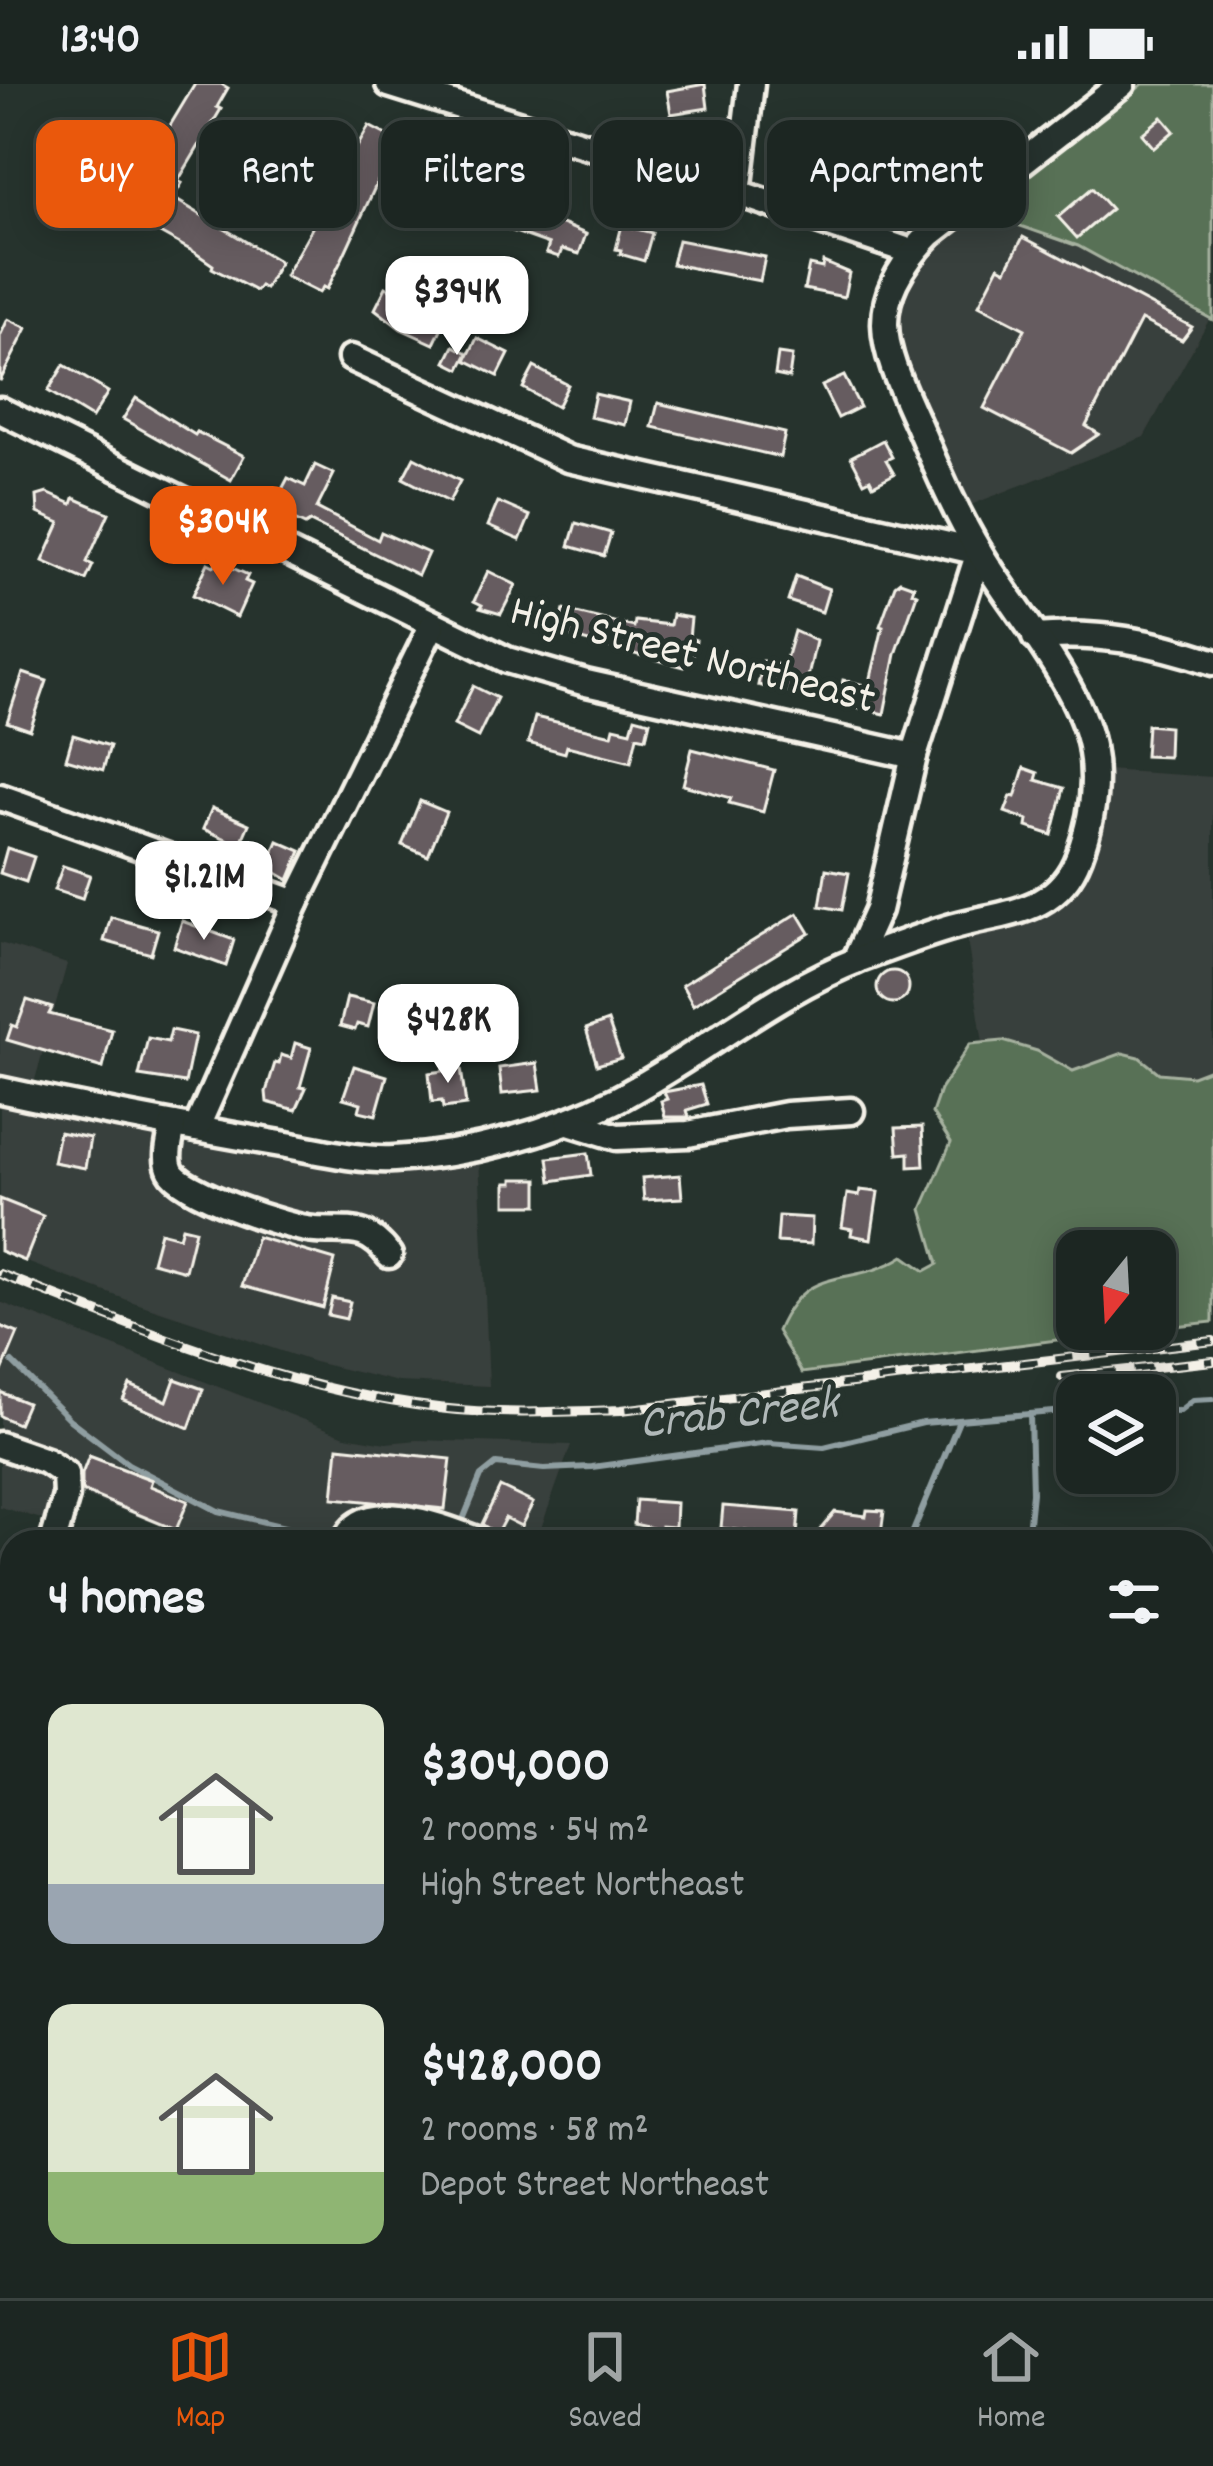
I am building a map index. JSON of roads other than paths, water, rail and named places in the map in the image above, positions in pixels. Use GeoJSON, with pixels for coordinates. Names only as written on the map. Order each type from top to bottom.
{"type":"FeatureCollection","features":[{"type":"Feature","properties":{"kind":"street"},"geometry":{"type":"LineString","coordinates":[[389,84],[593,148]]}},
{"type":"Feature","properties":{"kind":"street"},"geometry":{"type":"LineString","coordinates":[[743,151],[751,84]]}},
{"type":"Feature","properties":{"kind":"street"},"geometry":{"type":"LineString","coordinates":[[0,1090],[185,1127],[390,1160],[492,1144],[568,1122],[621,1097],[726,1031],[855,962],[951,927],[1021,913],[1056,892],[1078,861],[1095,786],[1090,743],[1073,700],[979,552],[888,359],[884,338],[888,298],[912,253],[1122,84]]}},
{"type":"Feature","properties":{"kind":"street"},"geometry":{"type":"LineString","coordinates":[[743,195],[912,253]]}},
{"type":"Feature","properties":{"kind":"street"},"geometry":{"type":"LineString","coordinates":[[352,358],[568,459],[979,552]]}},
{"type":"Feature","properties":{"kind":"street","name":"High Street Northeast"},"geometry":{"type":"LineString","coordinates":[[0,410],[507,660],[586,683],[914,756]]}},
{"type":"Feature","properties":{"kind":"street"},"geometry":{"type":"LineString","coordinates":[[855,962],[878,910],[914,756],[979,552]]}},
{"type":"Feature","properties":{"kind":"street"},"geometry":{"type":"LineString","coordinates":[[389,1255],[376,1238],[340,1228],[314,1231],[194,1191],[171,1172],[167,1159],[185,1127],[199,1117],[296,903],[432,626]]}},
{"type":"Feature","properties":{"kind":"street"},"geometry":{"type":"LineString","coordinates":[[1035,637],[1111,636],[1213,662]]}},
{"type":"Feature","properties":{"kind":"street"},"geometry":{"type":"LineString","coordinates":[[0,797],[296,903]]}},
{"type":"Feature","properties":{"kind":"street"},"geometry":{"type":"LineString","coordinates":[[568,1122],[617,1137],[688,1134],[786,1115],[851,1111]]}},
{"type":"Feature","properties":{"kind":"street"},"geometry":{"type":"LineString","coordinates":[[0,1445],[46,1461],[65,1474],[66,1496],[56,1530]]}},
{"type":"Feature","properties":{"kind":"street"},"geometry":{"type":"LineString","coordinates":[[353,1530],[358,1524],[390,1518],[443,1530]]}},
{"type":"Feature","properties":{"kind":"waterway","name":"Crab Creek"},"geometry":{"type":"LineString","coordinates":[[12,1362],[70,1420],[128,1464],[218,1511],[297,1530]]}},
{"type":"Feature","properties":{"kind":"waterway","name":"Crab Creek"},"geometry":{"type":"LineString","coordinates":[[1176,1411],[1193,1400],[1213,1399]]}},
{"type":"Feature","properties":{"kind":"waterway","name":"Crab Creek"},"geometry":{"type":"LineString","coordinates":[[460,1527],[481,1476],[496,1464],[592,1467],[768,1443],[824,1447],[923,1423],[1056,1412]]}},
{"type":"Feature","properties":{"kind":"waterway"},"geometry":{"type":"LineString","coordinates":[[1028,1530],[1030,1414]]}},
{"type":"Feature","properties":{"kind":"waterway"},"geometry":{"type":"LineString","coordinates":[[914,1530],[959,1421]]}},
{"type":"Feature","properties":{"kind":"railway"},"geometry":{"type":"LineString","coordinates":[[0,1274],[269,1372],[381,1399],[484,1412],[621,1410],[1213,1341]]}},
{"type":"Feature","properties":{"kind":"railway"},"geometry":{"type":"LineString","coordinates":[[1090,1374],[1213,1361]]}}]}
